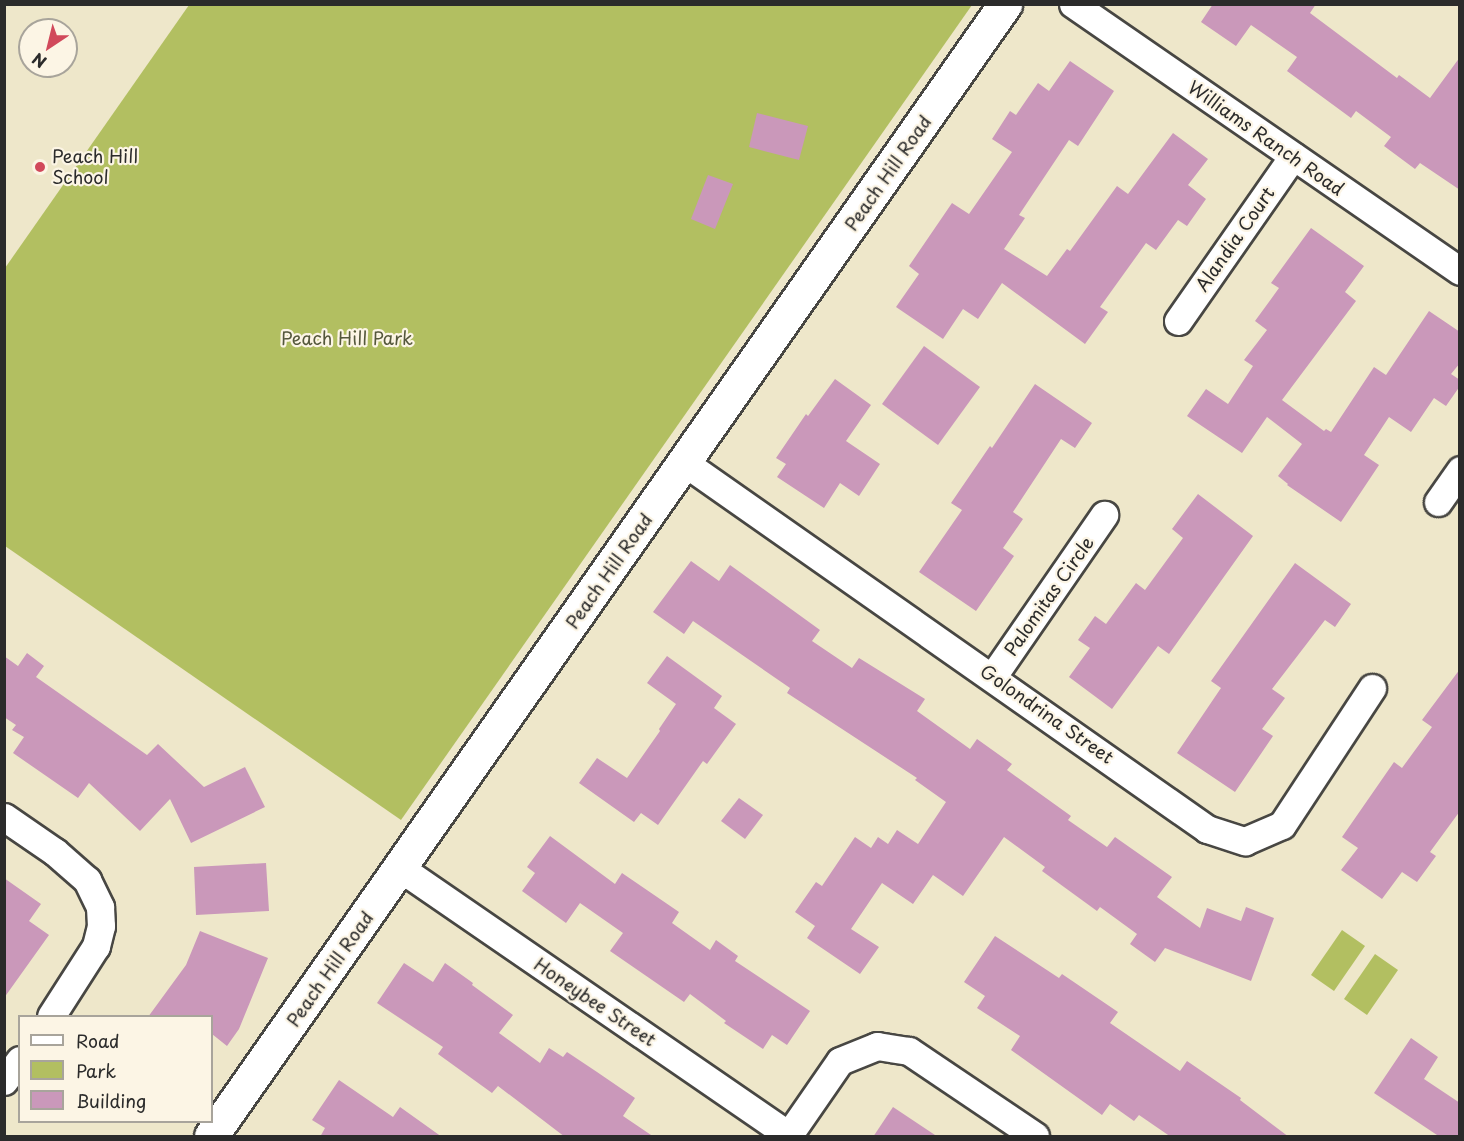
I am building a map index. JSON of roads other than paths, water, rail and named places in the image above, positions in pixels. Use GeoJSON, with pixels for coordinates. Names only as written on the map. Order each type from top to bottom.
{"type":"FeatureCollection","features":[{"type":"Feature","properties":{"kind":"street","name":"Peach Hill Road"},"geometry":{"type":"LineString","coordinates":[[222,1133],[400,868],[1005,4]]}},
{"type":"Feature","properties":{"kind":"street","name":"Williams Ranch Road"},"geometry":{"type":"LineString","coordinates":[[1073,4],[1460,271]]}},
{"type":"Feature","properties":{"kind":"street","name":"Alandia Court"},"geometry":{"type":"LineString","coordinates":[[1178,321],[1293,156]]}},
{"type":"Feature","properties":{"kind":"street","name":"Golondrina Street"},"geometry":{"type":"LineString","coordinates":[[685,463],[993,676],[1208,829],[1245,840],[1282,825],[1372,688]]}},
{"type":"Feature","properties":{"kind":"street"},"geometry":{"type":"LineString","coordinates":[[1438,502],[1460,470]]}},
{"type":"Feature","properties":{"kind":"street","name":"Palomitas Circle"},"geometry":{"type":"LineString","coordinates":[[993,676],[1104,515]]}},
{"type":"Feature","properties":{"kind":"street"},"geometry":{"type":"LineString","coordinates":[[4,818],[55,852],[87,880],[100,907],[101,926],[96,945],[52,1015]]}},
{"type":"Feature","properties":{"kind":"street","name":"Honeybee Street"},"geometry":{"type":"LineString","coordinates":[[400,868],[789,1136]]}},
{"type":"Feature","properties":{"kind":"street"},"geometry":{"type":"LineString","coordinates":[[789,1136],[840,1061],[877,1046],[909,1051],[1035,1137]]}},
{"type":"Feature","properties":{"kind":"street"},"geometry":{"type":"LineString","coordinates":[[4,1082],[18,1063]]}},
{"type":"Feature","properties":{"kind":"place","name":"Peach Hill School"},"geometry":{"type":"Point","coordinates":[40,167]}},
{"type":"Feature","properties":{"kind":"park label","name":"Peach Hill Park"},"geometry":{"type":"Point","coordinates":[347,338]}}]}
